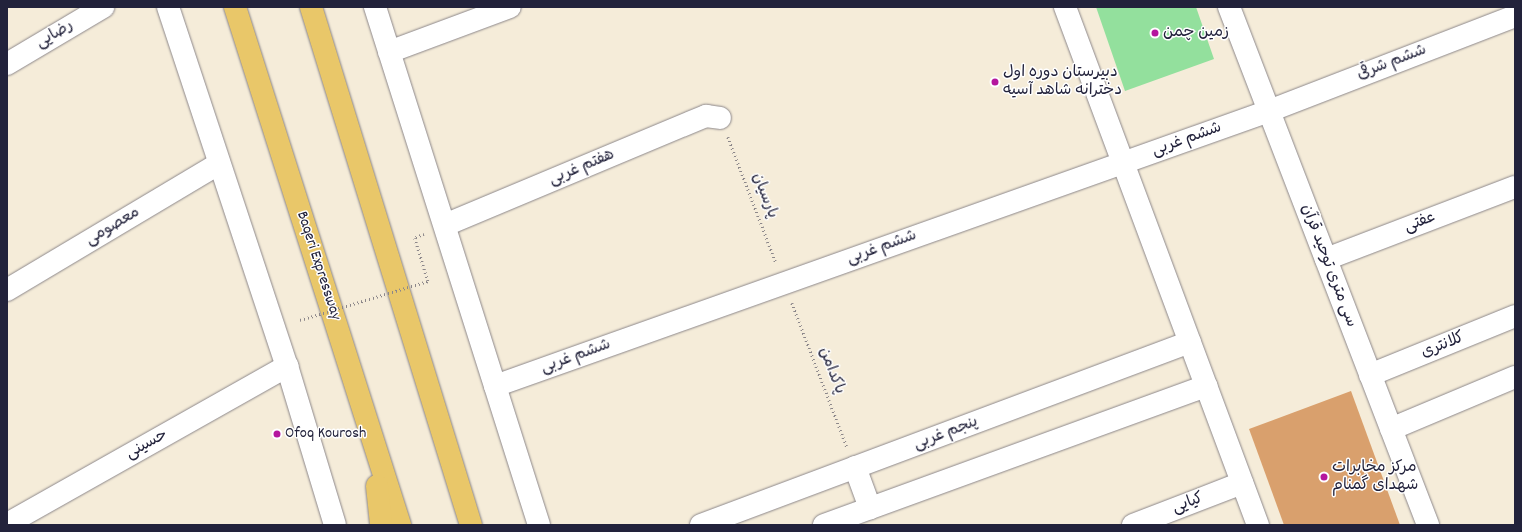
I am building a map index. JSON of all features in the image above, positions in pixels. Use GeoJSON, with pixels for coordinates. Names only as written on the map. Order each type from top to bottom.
{"type":"FeatureCollection","features":[{"type":"Feature","properties":{"kind":"highway","name":"Baqeri Expressway"},"geometry":{"type":"LineString","coordinates":[[235,7],[352,373],[373,447],[400,525]]}},
{"type":"Feature","properties":{"kind":"highway"},"geometry":{"type":"LineString","coordinates":[[311,7],[471,525]]}},
{"type":"Feature","properties":{"kind":"highway"},"geometry":{"type":"LineString","coordinates":[[373,447],[381,525]]}},
{"type":"Feature","properties":{"kind":"street","name":"رضایی"},"geometry":{"type":"LineString","coordinates":[[7,64],[103,7]]}},
{"type":"Feature","properties":{"kind":"street"},"geometry":{"type":"LineString","coordinates":[[168,7],[218,164],[287,366],[335,525]]}},
{"type":"Feature","properties":{"kind":"street"},"geometry":{"type":"LineString","coordinates":[[375,7],[539,525]]}},
{"type":"Feature","properties":{"kind":"street"},"geometry":{"type":"LineString","coordinates":[[389,52],[510,7]]}},
{"type":"Feature","properties":{"kind":"street"},"geometry":{"type":"LineString","coordinates":[[1065,7],[1258,525]]}},
{"type":"Feature","properties":{"kind":"street","name":"سی متری توحید قرآن"},"geometry":{"type":"LineString","coordinates":[[1229,7],[1428,525]]}},
{"type":"Feature","properties":{"kind":"street","name":"ششم شرقی"},"geometry":{"type":"LineString","coordinates":[[1268,111],[1515,16]]}},
{"type":"Feature","properties":{"kind":"street","name":"ششم غربی"},"geometry":{"type":"LineString","coordinates":[[495,386],[1268,111]]}},
{"type":"Feature","properties":{"kind":"street","name":"هفتم غربی"},"geometry":{"type":"LineString","coordinates":[[445,225],[706,116],[720,118]]}},
{"type":"Feature","properties":{"kind":"street","name":"معصومی"},"geometry":{"type":"LineString","coordinates":[[7,290],[218,164]]}},
{"type":"Feature","properties":{"kind":"street","name":"عفتی"},"geometry":{"type":"LineString","coordinates":[[1326,259],[1515,187]]}},
{"type":"Feature","properties":{"kind":"street","name":"کلانتری"},"geometry":{"type":"LineString","coordinates":[[1370,375],[1515,316]]}},
{"type":"Feature","properties":{"kind":"street","name":"پنجم غربی"},"geometry":{"type":"LineString","coordinates":[[701,525],[1190,342]]}},
{"type":"Feature","properties":{"kind":"street","name":"حسینی"},"geometry":{"type":"LineString","coordinates":[[7,524],[287,366]]}},
{"type":"Feature","properties":{"kind":"street"},"geometry":{"type":"LineString","coordinates":[[1391,429],[1515,377]]}},
{"type":"Feature","properties":{"kind":"street"},"geometry":{"type":"LineString","coordinates":[[824,525],[1206,386]]}},
{"type":"Feature","properties":{"kind":"street"},"geometry":{"type":"LineString","coordinates":[[855,468],[870,508]]}},
{"type":"Feature","properties":{"kind":"street","name":"کیایی"},"geometry":{"type":"LineString","coordinates":[[1133,525],[1242,483]]}},
{"type":"Feature","properties":{"kind":"path","name":"پارسیان"},"geometry":{"type":"LineString","coordinates":[[720,118],[784,283]]}},
{"type":"Feature","properties":{"kind":"path"},"geometry":{"type":"LineString","coordinates":[[300,320],[428,281],[415,238]]}},
{"type":"Feature","properties":{"kind":"path","name":"پاکدامن"},"geometry":{"type":"LineString","coordinates":[[784,283],[855,468]]}},
{"type":"Feature","properties":{"kind":"green space","name":"زمین چمن"},"geometry":{"type":"Polygon","coordinates":[[[1096,7],[1196,7],[1214,59],[1125,91],[1096,7]]]}},
{"type":"Feature","properties":{"kind":"building","name":"مرکز مخابرات شهدای گمنام"},"geometry":{"type":"Polygon","coordinates":[[[1351,391],[1400,525],[1284,525],[1249,429],[1351,391]]]}},
{"type":"Feature","properties":{"kind":"place","name":"زمین چمن"},"geometry":{"type":"Point","coordinates":[1155,33]}},
{"type":"Feature","properties":{"kind":"place","name":"دبیرستان دوره اول دخترانه شاهد آسیه"},"geometry":{"type":"Point","coordinates":[995,82]}},
{"type":"Feature","properties":{"kind":"place","name":"Ofoq Kourosh"},"geometry":{"type":"Point","coordinates":[277,434]}},
{"type":"Feature","properties":{"kind":"place","name":"مرکز مخابرات شهدای گمنام"},"geometry":{"type":"Point","coordinates":[1324,477]}}]}
